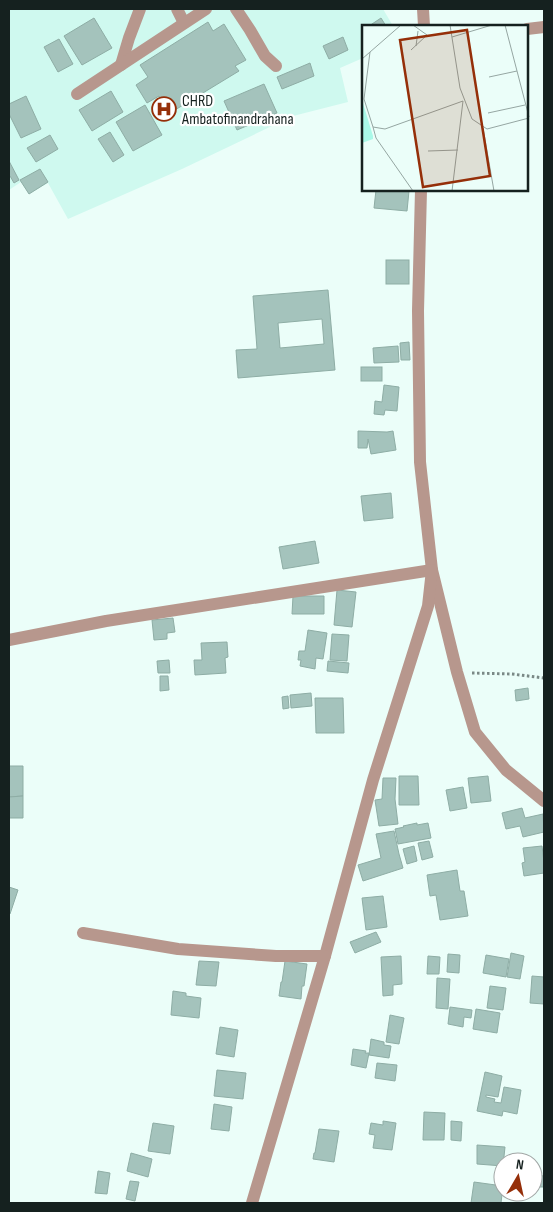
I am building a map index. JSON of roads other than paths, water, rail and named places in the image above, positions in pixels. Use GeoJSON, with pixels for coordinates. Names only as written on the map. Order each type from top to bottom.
{"type":"FeatureCollection","features":[{"type":"Feature","properties":{"kind":"street"},"geometry":{"type":"LineString","coordinates":[[121,65],[140,9]]}},
{"type":"Feature","properties":{"kind":"street"},"geometry":{"type":"LineString","coordinates":[[177,9],[184,23]]}},
{"type":"Feature","properties":{"kind":"street"},"geometry":{"type":"LineString","coordinates":[[77,94],[206,9]]}},
{"type":"Feature","properties":{"kind":"street"},"geometry":{"type":"LineString","coordinates":[[236,9],[265,56],[276,66]]}},
{"type":"Feature","properties":{"kind":"street"},"geometry":{"type":"LineString","coordinates":[[423,9],[424,25]]}},
{"type":"Feature","properties":{"kind":"street"},"geometry":{"type":"LineString","coordinates":[[528,29],[544,27]]}},
{"type":"Feature","properties":{"kind":"street"},"geometry":{"type":"LineString","coordinates":[[421,191],[418,311],[420,462],[432,570],[457,672],[475,732],[506,770],[544,801]]}},
{"type":"Feature","properties":{"kind":"street"},"geometry":{"type":"LineString","coordinates":[[9,640],[106,622],[432,570]]}},
{"type":"Feature","properties":{"kind":"street"},"geometry":{"type":"LineString","coordinates":[[252,1203],[325,956],[372,780],[428,606],[432,570]]}},
{"type":"Feature","properties":{"kind":"street"},"geometry":{"type":"LineString","coordinates":[[83,933],[178,949],[276,956],[325,956]]}},
{"type":"Feature","properties":{"kind":"place","name":"CHRD Ambatofinandrahana"},"geometry":{"type":"Point","coordinates":[164,109]}}]}
